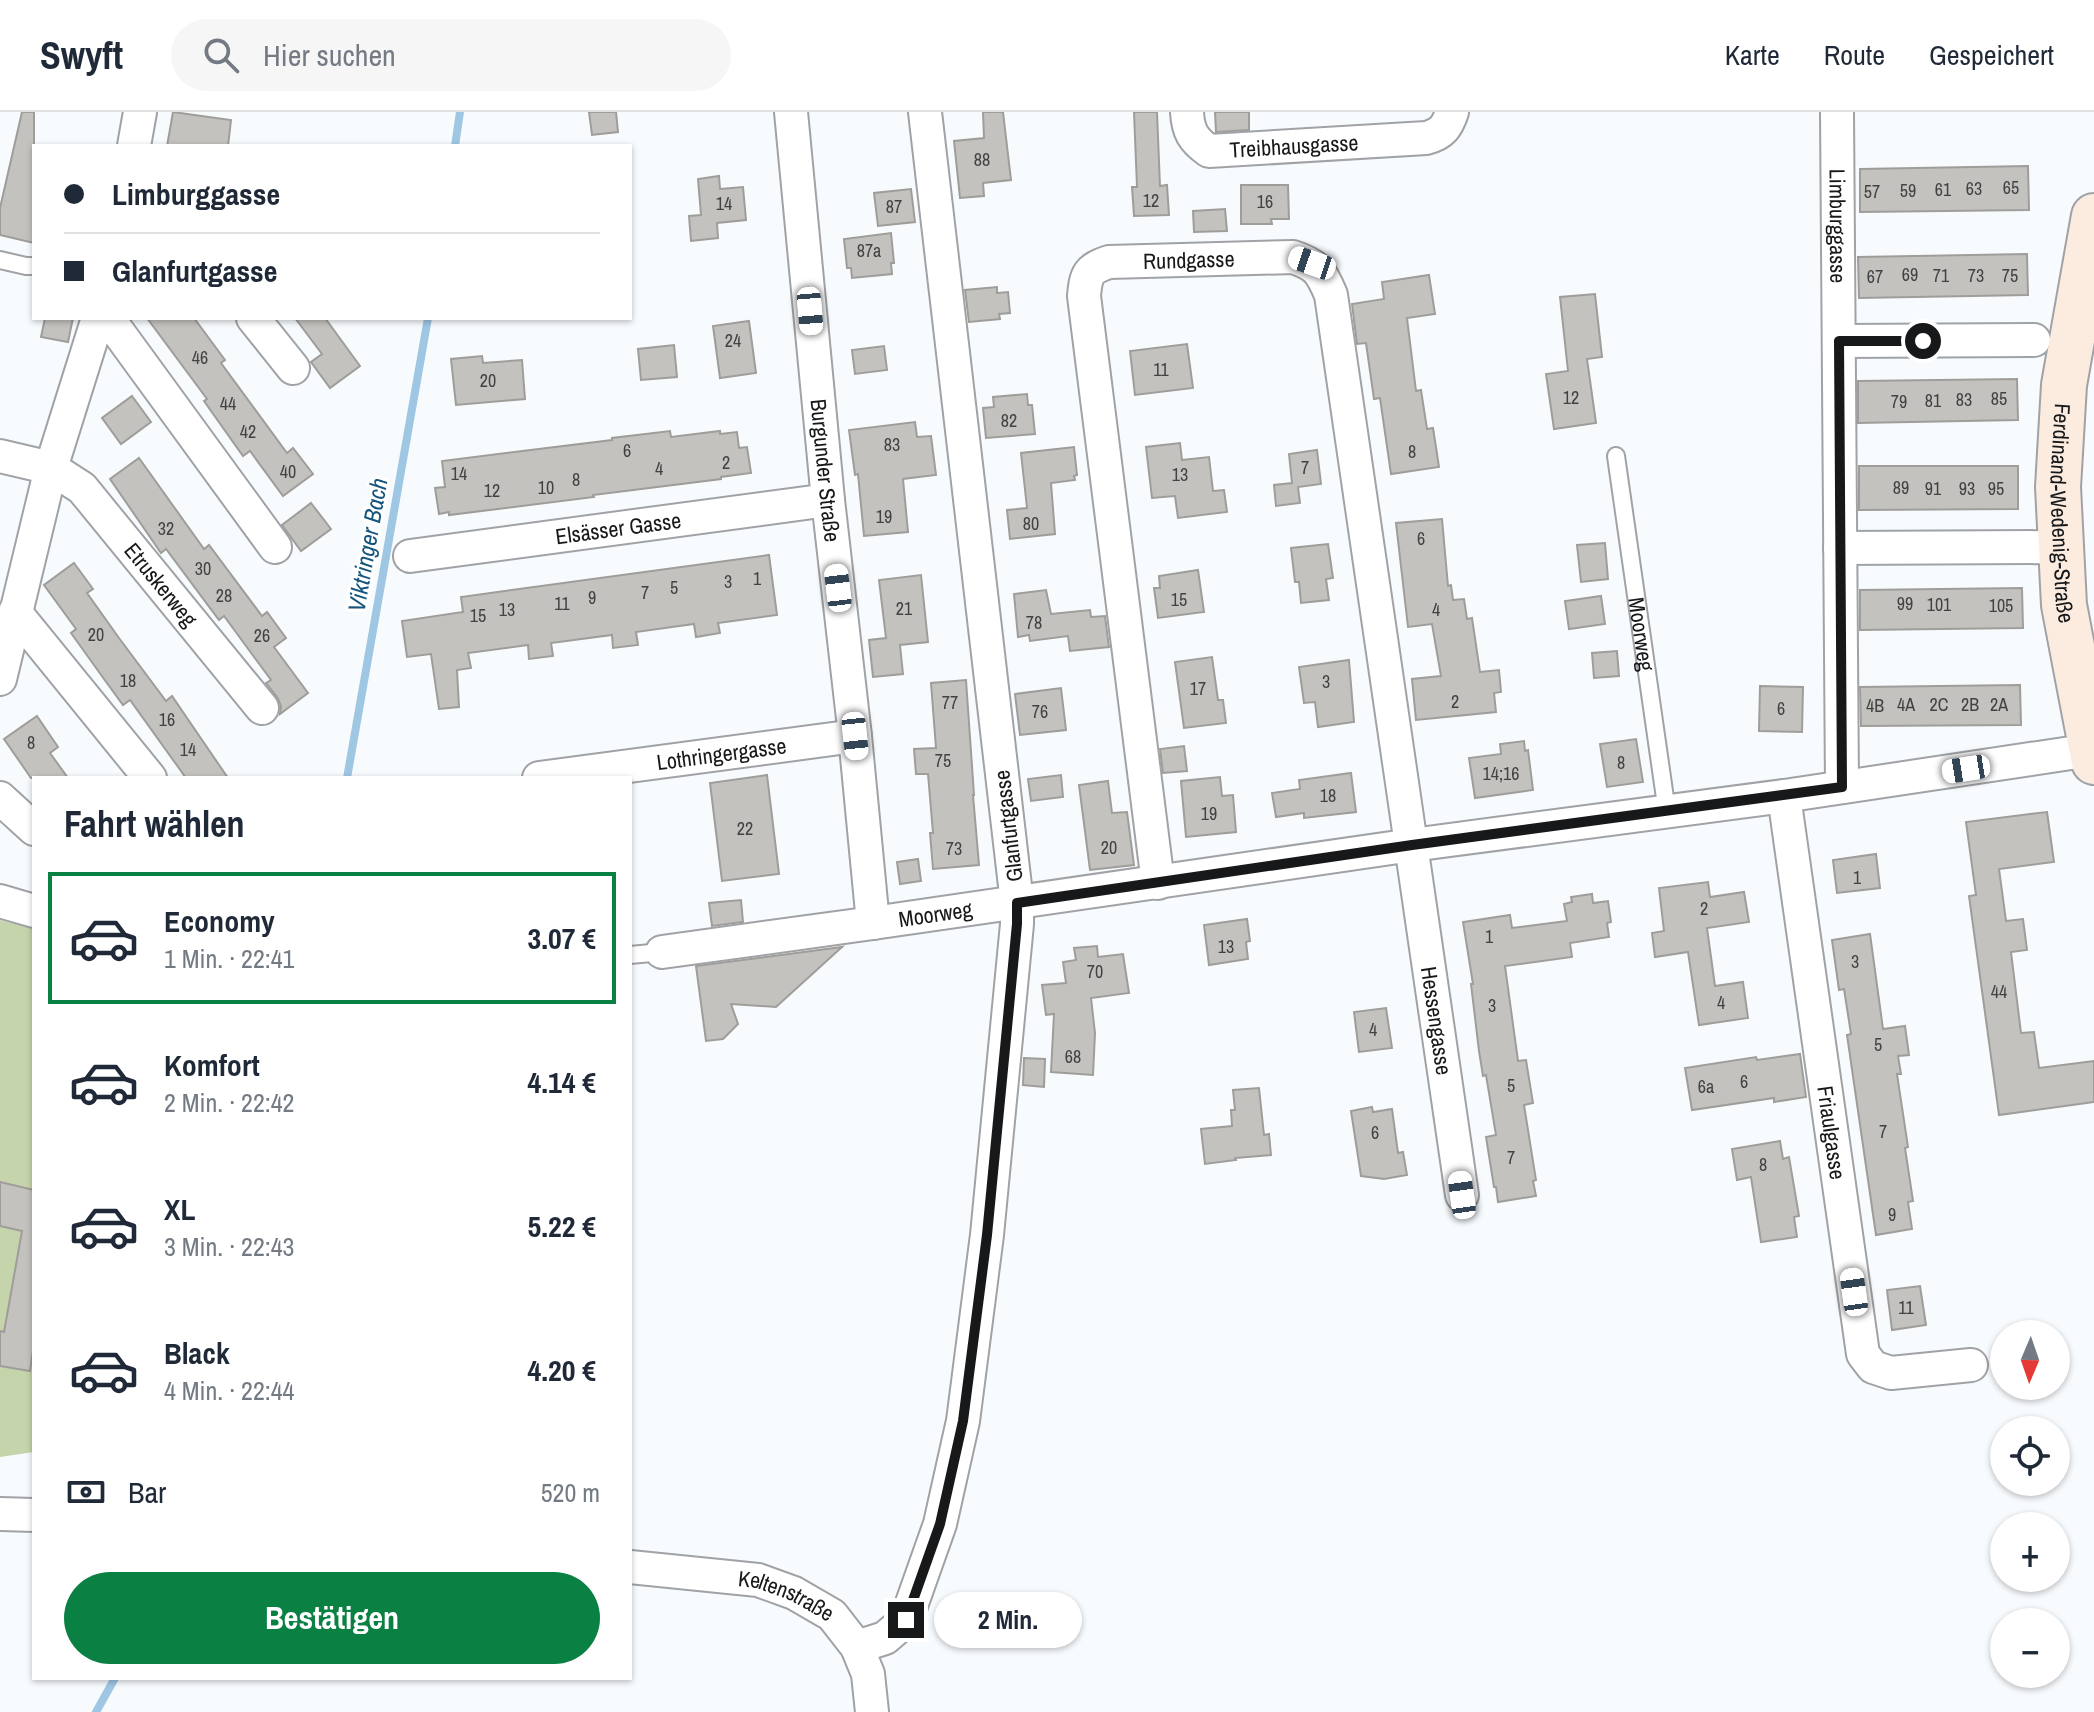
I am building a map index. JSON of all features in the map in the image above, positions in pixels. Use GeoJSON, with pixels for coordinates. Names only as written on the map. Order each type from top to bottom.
{"type":"FeatureCollection","features":[{"type":"Feature","properties":{"kind":"street"},"geometry":{"type":"LineString","coordinates":[[134,144],[140,112]]}},
{"type":"Feature","properties":{"kind":"street","name":"Burgunder Straße"},"geometry":{"type":"LineString","coordinates":[[791,112],[873,923]]}},
{"type":"Feature","properties":{"kind":"street","name":"Glanfurtgasse"},"geometry":{"type":"LineString","coordinates":[[857,1647],[885,1638],[906,1620],[940,1524],[963,1421],[987,1235],[1017,924],[925,112]]}},
{"type":"Feature","properties":{"kind":"street","name":"Treibhausgasse"},"geometry":{"type":"LineString","coordinates":[[1187,112],[1188,125],[1195,141],[1209,151],[1426,138],[1439,135],[1448,124],[1452,112]]}},
{"type":"Feature","properties":{"kind":"street","name":"Limburggasse"},"geometry":{"type":"LineString","coordinates":[[1837,112],[1842,787]]}},
{"type":"Feature","properties":{"kind":"street","name":"Ferdinand-Wedenig-Straße"},"geometry":{"type":"LineString","coordinates":[[2091,245],[2064,385],[2058,487],[2064,605],[2092,756]]}},
{"type":"Feature","properties":{"kind":"street","name":"Rundgasse"},"geometry":{"type":"LineString","coordinates":[[1158,883],[1084,296],[1086,278],[1093,268],[1109,262],[1293,257],[1312,263],[1324,278],[1331,295],[1412,845]]}},
{"type":"Feature","properties":{"kind":"street"},"geometry":{"type":"LineString","coordinates":[[0,679],[51,468],[97,320]]}},
{"type":"Feature","properties":{"kind":"street"},"geometry":{"type":"LineString","coordinates":[[109,320],[275,547]]}},
{"type":"Feature","properties":{"kind":"street"},"geometry":{"type":"LineString","coordinates":[[255,320],[293,368]]}},
{"type":"Feature","properties":{"kind":"street"},"geometry":{"type":"LineString","coordinates":[[1839,341],[2034,340]]}},
{"type":"Feature","properties":{"kind":"street"},"geometry":{"type":"LineString","coordinates":[[0,456],[51,468]]}},
{"type":"Feature","properties":{"kind":"street","name":"Etruskerweg"},"geometry":{"type":"LineString","coordinates":[[51,468],[82,488],[262,708]]}},
{"type":"Feature","properties":{"kind":"street","name":"Elsässer Gasse"},"geometry":{"type":"LineString","coordinates":[[410,556],[828,500]]}},
{"type":"Feature","properties":{"kind":"street"},"geometry":{"type":"LineString","coordinates":[[1840,548],[2060,547]]}},
{"type":"Feature","properties":{"kind":"street"},"geometry":{"type":"LineString","coordinates":[[15,612],[148,776]]}},
{"type":"Feature","properties":{"kind":"street","name":"Lothringergasse"},"geometry":{"type":"LineString","coordinates":[[554,776],[855,736]]}},
{"type":"Feature","properties":{"kind":"street","name":"Moorweg"},"geometry":{"type":"LineString","coordinates":[[662,952],[1412,845],[2092,756]]}},
{"type":"Feature","properties":{"kind":"street","name":"Friaulgasse"},"geometry":{"type":"LineString","coordinates":[[1784,796],[1863,1354],[1873,1367],[1891,1373],[1971,1365]]}},
{"type":"Feature","properties":{"kind":"street"},"geometry":{"type":"LineString","coordinates":[[0,798],[32,827]]}},
{"type":"Feature","properties":{"kind":"street","name":"Hessengasse"},"geometry":{"type":"LineString","coordinates":[[1412,845],[1462,1195]]}},
{"type":"Feature","properties":{"kind":"street"},"geometry":{"type":"LineString","coordinates":[[0,901],[32,910]]}},
{"type":"Feature","properties":{"kind":"street"},"geometry":{"type":"LineString","coordinates":[[0,1514],[32,1515]]}},
{"type":"Feature","properties":{"kind":"street","name":"Keltenstraße"},"geometry":{"type":"LineString","coordinates":[[632,1567],[758,1580],[794,1593],[832,1615],[857,1647],[868,1674],[872,1712]]}},
{"type":"Feature","properties":{"kind":"lane"},"geometry":{"type":"LineString","coordinates":[[0,260],[32,266]]}},
{"type":"Feature","properties":{"kind":"lane","name":"Moorweg"},"geometry":{"type":"LineString","coordinates":[[1616,456],[1667,812]]}},
{"type":"Feature","properties":{"kind":"lane","name":"Moorweg"},"geometry":{"type":"LineString","coordinates":[[632,955],[662,952]]}},
{"type":"Feature","properties":{"kind":"green space"},"geometry":{"type":"Polygon","coordinates":[[[0,920],[32,928],[32,1452],[0,1457],[0,920]]]}},
{"type":"Feature","properties":{"kind":"building"},"geometry":{"type":"Polygon","coordinates":[[[22,112],[34,112],[32,243],[0,235],[0,208],[22,112]]]}},
{"type":"Feature","properties":{"kind":"building"},"geometry":{"type":"Polygon","coordinates":[[[173,112],[231,120],[228,144],[167,144],[173,112]]]}},
{"type":"Feature","properties":{"kind":"building"},"geometry":{"type":"Polygon","coordinates":[[[589,112],[616,112],[618,132],[592,135],[589,112]]]}},
{"type":"Feature","properties":{"kind":"building"},"geometry":{"type":"Polygon","coordinates":[[[983,112],[1003,112],[1011,180],[983,183],[984,196],[960,198],[954,141],[984,138],[983,112]]]}},
{"type":"Feature","properties":{"kind":"building"},"geometry":{"type":"Polygon","coordinates":[[[1134,112],[1157,112],[1160,186],[1167,185],[1169,215],[1134,216],[1132,187],[1137,187],[1134,112]]]}},
{"type":"Feature","properties":{"kind":"building"},"geometry":{"type":"Polygon","coordinates":[[[1215,112],[1249,112],[1249,130],[1216,132],[1215,112]]]}},
{"type":"Feature","properties":{"kind":"building"},"geometry":{"type":"Polygon","coordinates":[[[2028,166],[2029,210],[1860,212],[1860,169],[2028,166]]]}},
{"type":"Feature","properties":{"kind":"building"},"geometry":{"type":"Polygon","coordinates":[[[719,176],[720,189],[743,187],[746,220],[717,223],[718,238],[691,241],[689,216],[701,215],[698,179],[719,176]]]}},
{"type":"Feature","properties":{"kind":"building"},"geometry":{"type":"Polygon","coordinates":[[[1241,185],[1288,185],[1289,219],[1271,219],[1272,224],[1241,224],[1241,185]]]}},
{"type":"Feature","properties":{"kind":"building"},"geometry":{"type":"Polygon","coordinates":[[[911,189],[915,222],[878,226],[874,193],[911,189]]]}},
{"type":"Feature","properties":{"kind":"building"},"geometry":{"type":"Polygon","coordinates":[[[1225,209],[1227,231],[1194,232],[1193,211],[1225,209]]]}},
{"type":"Feature","properties":{"kind":"building"},"geometry":{"type":"Polygon","coordinates":[[[891,233],[892,274],[852,278],[851,268],[847,268],[844,239],[891,233]]]}},
{"type":"Feature","properties":{"kind":"building"},"geometry":{"type":"Polygon","coordinates":[[[2027,254],[2028,295],[1859,298],[1858,257],[2027,254]]]}},
{"type":"Feature","properties":{"kind":"building"},"geometry":{"type":"Polygon","coordinates":[[[1429,275],[1435,314],[1407,318],[1416,391],[1421,390],[1427,429],[1433,428],[1439,467],[1391,474],[1380,398],[1374,399],[1366,343],[1357,344],[1352,304],[1384,299],[1382,282],[1429,275]]]}},
{"type":"Feature","properties":{"kind":"building"},"geometry":{"type":"Polygon","coordinates":[[[997,287],[997,293],[1008,292],[1010,313],[999,314],[1000,319],[969,322],[965,290],[997,287]]]}},
{"type":"Feature","properties":{"kind":"building"},"geometry":{"type":"Polygon","coordinates":[[[1595,294],[1602,357],[1587,359],[1596,423],[1554,429],[1546,374],[1568,371],[1560,297],[1595,294]]]}},
{"type":"Feature","properties":{"kind":"building"},"geometry":{"type":"Polygon","coordinates":[[[45,320],[73,320],[68,342],[41,337],[45,320]]]}},
{"type":"Feature","properties":{"kind":"building"},"geometry":{"type":"Polygon","coordinates":[[[148,320],[195,320],[225,360],[221,363],[287,453],[293,448],[313,474],[283,496],[250,451],[243,456],[204,401],[207,399],[148,320]]]}},
{"type":"Feature","properties":{"kind":"building"},"geometry":{"type":"Polygon","coordinates":[[[296,320],[326,320],[360,366],[330,388],[311,362],[322,354],[296,320]]]}},
{"type":"Feature","properties":{"kind":"building"},"geometry":{"type":"Polygon","coordinates":[[[749,321],[756,373],[720,378],[713,326],[749,321]]]}},
{"type":"Feature","properties":{"kind":"building"},"geometry":{"type":"Polygon","coordinates":[[[1187,344],[1193,388],[1135,395],[1130,351],[1187,344]]]}},
{"type":"Feature","properties":{"kind":"building"},"geometry":{"type":"Polygon","coordinates":[[[674,345],[677,377],[641,380],[638,349],[674,345]]]}},
{"type":"Feature","properties":{"kind":"building"},"geometry":{"type":"Polygon","coordinates":[[[884,346],[887,370],[855,374],[852,350],[884,346]]]}},
{"type":"Feature","properties":{"kind":"building"},"geometry":{"type":"Polygon","coordinates":[[[482,356],[483,363],[522,360],[525,399],[456,405],[451,359],[482,356]]]}},
{"type":"Feature","properties":{"kind":"building"},"geometry":{"type":"Polygon","coordinates":[[[2017,379],[2018,420],[1858,423],[1858,381],[2017,379]]]}},
{"type":"Feature","properties":{"kind":"building"},"geometry":{"type":"Polygon","coordinates":[[[1027,394],[1028,405],[1032,405],[1035,434],[986,438],[983,408],[994,407],[993,397],[1027,394]]]}},
{"type":"Feature","properties":{"kind":"building"},"geometry":{"type":"Polygon","coordinates":[[[132,396],[151,422],[121,444],[102,418],[132,396]]]}},
{"type":"Feature","properties":{"kind":"building"},"geometry":{"type":"Polygon","coordinates":[[[915,422],[917,437],[931,436],[936,475],[903,479],[908,532],[864,536],[858,474],[855,475],[849,430],[915,422]]]}},
{"type":"Feature","properties":{"kind":"building"},"geometry":{"type":"Polygon","coordinates":[[[670,431],[671,437],[737,432],[739,448],[747,447],[751,473],[594,497],[439,514],[435,488],[445,487],[442,461],[670,431]]]}},
{"type":"Feature","properties":{"kind":"building"},"geometry":{"type":"Polygon","coordinates":[[[1180,443],[1182,460],[1209,457],[1213,491],[1224,490],[1227,512],[1178,518],[1175,496],[1152,498],[1146,447],[1180,443]]]}},
{"type":"Feature","properties":{"kind":"building"},"geometry":{"type":"Polygon","coordinates":[[[1074,447],[1075,480],[1051,483],[1055,534],[1010,539],[1007,510],[1027,508],[1021,453],[1074,447]]]}},
{"type":"Feature","properties":{"kind":"building"},"geometry":{"type":"Polygon","coordinates":[[[1317,450],[1321,484],[1298,487],[1300,503],[1276,506],[1274,485],[1292,483],[1289,454],[1317,450]]]}},
{"type":"Feature","properties":{"kind":"building"},"geometry":{"type":"Polygon","coordinates":[[[139,458],[204,549],[209,545],[262,616],[267,612],[286,638],[274,647],[308,693],[280,714],[277,697],[266,683],[271,680],[224,616],[219,620],[166,549],[161,553],[110,479],[139,458]]]}},
{"type":"Feature","properties":{"kind":"building"},"geometry":{"type":"Polygon","coordinates":[[[1859,466],[2018,466],[2018,509],[1859,510],[1859,466]]]}},
{"type":"Feature","properties":{"kind":"building"},"geometry":{"type":"Polygon","coordinates":[[[311,503],[331,529],[301,551],[282,525],[311,503]]]}},
{"type":"Feature","properties":{"kind":"building"},"geometry":{"type":"Polygon","coordinates":[[[1442,519],[1448,586],[1451,585],[1453,600],[1464,599],[1467,619],[1472,618],[1480,672],[1499,670],[1501,692],[1494,693],[1496,712],[1416,720],[1412,679],[1441,676],[1432,624],[1408,627],[1396,523],[1442,519]]]}},
{"type":"Feature","properties":{"kind":"building"},"geometry":{"type":"Polygon","coordinates":[[[1605,543],[1608,579],[1581,582],[1577,545],[1605,543]]]}},
{"type":"Feature","properties":{"kind":"building"},"geometry":{"type":"Polygon","coordinates":[[[1328,544],[1333,578],[1326,579],[1329,600],[1301,603],[1291,548],[1328,544]]]}},
{"type":"Feature","properties":{"kind":"building"},"geometry":{"type":"Polygon","coordinates":[[[769,555],[777,615],[718,623],[720,633],[696,637],[694,624],[636,632],[638,645],[613,648],[612,635],[551,643],[553,656],[529,659],[528,645],[468,653],[471,668],[457,670],[459,707],[439,709],[431,654],[407,657],[402,621],[463,612],[461,597],[769,555]]]}},
{"type":"Feature","properties":{"kind":"building"},"geometry":{"type":"Polygon","coordinates":[[[74,563],[93,589],[87,593],[119,638],[166,701],[172,696],[227,776],[185,776],[130,700],[123,705],[71,633],[76,629],[44,585],[74,563]]]}},
{"type":"Feature","properties":{"kind":"building"},"geometry":{"type":"Polygon","coordinates":[[[1198,570],[1204,612],[1158,618],[1154,588],[1160,588],[1159,576],[1198,570]]]}},
{"type":"Feature","properties":{"kind":"building"},"geometry":{"type":"Polygon","coordinates":[[[921,575],[928,642],[900,645],[903,674],[873,677],[869,640],[886,638],[879,580],[921,575]]]}},
{"type":"Feature","properties":{"kind":"building"},"geometry":{"type":"Polygon","coordinates":[[[2022,588],[2023,628],[1860,630],[1860,590],[2022,588]]]}},
{"type":"Feature","properties":{"kind":"building"},"geometry":{"type":"Polygon","coordinates":[[[1046,590],[1051,614],[1090,610],[1091,617],[1105,616],[1109,647],[1070,651],[1068,636],[1030,641],[1029,635],[1018,637],[1014,594],[1046,590]]]}},
{"type":"Feature","properties":{"kind":"building"},"geometry":{"type":"Polygon","coordinates":[[[1601,596],[1605,624],[1569,629],[1565,601],[1601,596]]]}},
{"type":"Feature","properties":{"kind":"building"},"geometry":{"type":"Polygon","coordinates":[[[1617,651],[1619,676],[1594,678],[1592,653],[1617,651]]]}},
{"type":"Feature","properties":{"kind":"building"},"geometry":{"type":"Polygon","coordinates":[[[1212,657],[1218,700],[1223,700],[1226,723],[1184,728],[1175,662],[1212,657]]]}},
{"type":"Feature","properties":{"kind":"building"},"geometry":{"type":"Polygon","coordinates":[[[1349,660],[1354,722],[1318,727],[1315,702],[1304,703],[1299,667],[1349,660]]]}},
{"type":"Feature","properties":{"kind":"building"},"geometry":{"type":"Polygon","coordinates":[[[966,680],[979,865],[933,869],[928,774],[916,774],[914,749],[936,748],[931,683],[966,680]]]}},
{"type":"Feature","properties":{"kind":"building"},"geometry":{"type":"Polygon","coordinates":[[[2020,685],[2021,725],[1861,726],[1860,687],[2020,685]]]}},
{"type":"Feature","properties":{"kind":"building"},"geometry":{"type":"Polygon","coordinates":[[[1760,686],[1803,687],[1802,732],[1759,731],[1760,686]]]}},
{"type":"Feature","properties":{"kind":"building"},"geometry":{"type":"Polygon","coordinates":[[[1061,688],[1066,730],[1020,735],[1015,694],[1061,688]]]}},
{"type":"Feature","properties":{"kind":"building"},"geometry":{"type":"Polygon","coordinates":[[[37,716],[58,747],[50,753],[67,776],[31,778],[4,739],[37,716]]]}},
{"type":"Feature","properties":{"kind":"building"},"geometry":{"type":"Polygon","coordinates":[[[1636,739],[1643,782],[1607,787],[1600,744],[1636,739]]]}},
{"type":"Feature","properties":{"kind":"building"},"geometry":{"type":"Polygon","coordinates":[[[1524,741],[1533,790],[1475,798],[1469,758],[1501,754],[1500,744],[1524,741]]]}},
{"type":"Feature","properties":{"kind":"building"},"geometry":{"type":"Polygon","coordinates":[[[1184,746],[1187,771],[1163,773],[1160,749],[1184,746]]]}},
{"type":"Feature","properties":{"kind":"building"},"geometry":{"type":"Polygon","coordinates":[[[1351,773],[1356,812],[1304,818],[1304,813],[1276,817],[1272,793],[1300,789],[1299,780],[1351,773]]]}},
{"type":"Feature","properties":{"kind":"building"},"geometry":{"type":"Polygon","coordinates":[[[767,775],[779,874],[722,881],[710,783],[767,775]]]}},
{"type":"Feature","properties":{"kind":"building"},"geometry":{"type":"Polygon","coordinates":[[[1061,775],[1063,797],[1031,801],[1028,779],[1061,775]]]}},
{"type":"Feature","properties":{"kind":"building"},"geometry":{"type":"Polygon","coordinates":[[[1220,777],[1222,796],[1233,795],[1236,832],[1186,837],[1181,781],[1220,777]]]}},
{"type":"Feature","properties":{"kind":"building"},"geometry":{"type":"Polygon","coordinates":[[[1108,781],[1112,813],[1127,812],[1134,865],[1090,870],[1079,785],[1108,781]]]}},
{"type":"Feature","properties":{"kind":"building"},"geometry":{"type":"Polygon","coordinates":[[[2047,812],[2054,862],[1999,869],[2006,921],[2023,919],[2027,950],[2011,952],[2021,1033],[2034,1032],[2039,1068],[2094,1061],[2094,1102],[1999,1115],[1969,896],[1976,895],[1966,822],[2047,812]]]}},
{"type":"Feature","properties":{"kind":"building"},"geometry":{"type":"Polygon","coordinates":[[[1876,854],[1880,888],[1837,893],[1833,860],[1876,854]]]}},
{"type":"Feature","properties":{"kind":"building"},"geometry":{"type":"Polygon","coordinates":[[[918,859],[921,881],[900,884],[897,862],[918,859]]]}},
{"type":"Feature","properties":{"kind":"building"},"geometry":{"type":"Polygon","coordinates":[[[1708,882],[1710,897],[1744,892],[1749,922],[1707,928],[1715,986],[1743,982],[1748,1018],[1699,1025],[1688,952],[1655,957],[1652,933],[1664,931],[1659,888],[1708,882]]]}},
{"type":"Feature","properties":{"kind":"building"},"geometry":{"type":"Polygon","coordinates":[[[1592,894],[1593,903],[1608,901],[1611,922],[1607,923],[1609,937],[1570,943],[1572,957],[1505,966],[1518,1061],[1526,1060],[1533,1103],[1524,1105],[1536,1196],[1498,1202],[1486,1137],[1496,1135],[1479,1051],[1463,922],[1510,915],[1512,928],[1567,921],[1564,904],[1572,902],[1571,897],[1592,894]]]}},
{"type":"Feature","properties":{"kind":"building"},"geometry":{"type":"Polygon","coordinates":[[[741,900],[743,922],[712,926],[709,903],[741,900]]]}},
{"type":"Feature","properties":{"kind":"building"},"geometry":{"type":"Polygon","coordinates":[[[1247,919],[1250,941],[1246,942],[1248,959],[1209,965],[1204,925],[1247,919]]]}},
{"type":"Feature","properties":{"kind":"building"},"geometry":{"type":"Polygon","coordinates":[[[1870,934],[1883,1029],[1905,1026],[1909,1055],[1898,1056],[1901,1074],[1897,1074],[1913,1201],[1908,1202],[1912,1229],[1876,1235],[1847,1035],[1851,1034],[1844,989],[1839,990],[1832,940],[1870,934]]]}},
{"type":"Feature","properties":{"kind":"building"},"geometry":{"type":"Polygon","coordinates":[[[1097,946],[1098,957],[1123,954],[1129,993],[1091,998],[1095,1033],[1093,1075],[1051,1072],[1054,1014],[1046,1015],[1042,985],[1066,983],[1063,962],[1076,960],[1074,948],[1097,946]]]}},
{"type":"Feature","properties":{"kind":"building"},"geometry":{"type":"Polygon","coordinates":[[[842,947],[776,1007],[731,1004],[738,1024],[723,1039],[706,1041],[696,966],[842,947]]]}},
{"type":"Feature","properties":{"kind":"building"},"geometry":{"type":"Polygon","coordinates":[[[1386,1008],[1392,1048],[1359,1052],[1354,1012],[1386,1008]]]}},
{"type":"Feature","properties":{"kind":"building"},"geometry":{"type":"Polygon","coordinates":[[[1800,1054],[1806,1097],[1774,1102],[1774,1098],[1692,1110],[1685,1068],[1800,1054]]]}},
{"type":"Feature","properties":{"kind":"building"},"geometry":{"type":"Polygon","coordinates":[[[1024,1058],[1045,1059],[1044,1087],[1023,1085],[1024,1058]]]}},
{"type":"Feature","properties":{"kind":"building"},"geometry":{"type":"Polygon","coordinates":[[[1259,1088],[1264,1135],[1269,1134],[1271,1155],[1205,1164],[1201,1129],[1232,1126],[1231,1110],[1235,1110],[1233,1090],[1259,1088]]]}},
{"type":"Feature","properties":{"kind":"building"},"geometry":{"type":"Polygon","coordinates":[[[1372,1107],[1373,1112],[1392,1109],[1398,1153],[1403,1152],[1407,1175],[1384,1179],[1361,1176],[1351,1111],[1372,1107]]]}},
{"type":"Feature","properties":{"kind":"building"},"geometry":{"type":"Polygon","coordinates":[[[1780,1141],[1783,1159],[1789,1157],[1799,1216],[1794,1217],[1797,1237],[1761,1242],[1751,1177],[1737,1180],[1732,1149],[1780,1141]]]}},
{"type":"Feature","properties":{"kind":"building"},"geometry":{"type":"Polygon","coordinates":[[[0,1182],[32,1190],[30,1371],[0,1366],[0,1331],[4,1332],[22,1231],[0,1226],[0,1182]]]}},
{"type":"Feature","properties":{"kind":"building"},"geometry":{"type":"Polygon","coordinates":[[[1920,1286],[1926,1325],[1892,1330],[1887,1290],[1920,1286]]]}},
{"type":"Feature","properties":{"kind":"waterway","name":"Viktringer Bach"},"geometry":{"type":"LineString","coordinates":[[455,144],[460,112]]}},
{"type":"Feature","properties":{"kind":"waterway","name":"Viktringer Bach"},"geometry":{"type":"LineString","coordinates":[[347,776],[428,320]]}},
{"type":"Feature","properties":{"kind":"waterway","name":"Viktringer Bach"},"geometry":{"type":"LineString","coordinates":[[96,1712],[114,1680]]}},
{"type":"Feature","properties":{"kind":"route"},"geometry":{"type":"LineString","coordinates":[[906,1620],[940,1524],[963,1421],[987,1235],[1017,903],[1412,845],[1842,787],[1839,341],[1923,341]]}}]}
